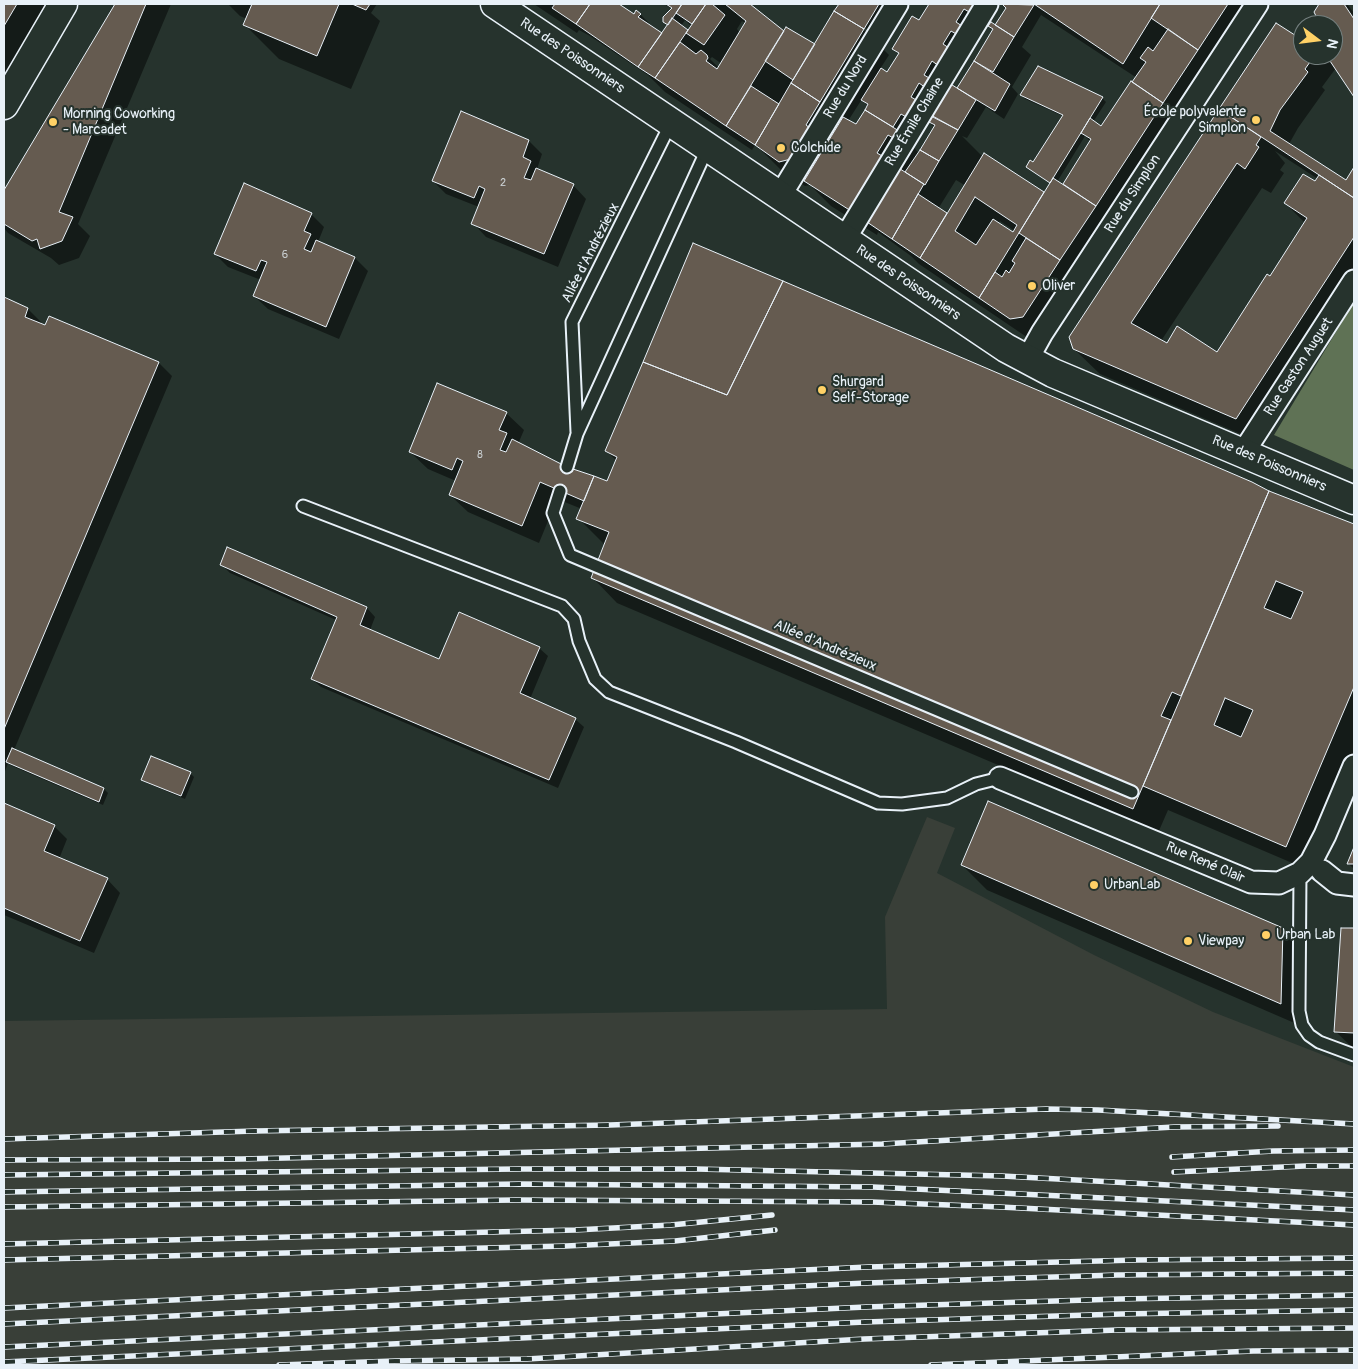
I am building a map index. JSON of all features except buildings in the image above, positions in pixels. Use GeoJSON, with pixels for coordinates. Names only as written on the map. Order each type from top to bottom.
{"type":"FeatureCollection","features":[{"type":"Feature","properties":{"kind":"street"},"geometry":{"type":"LineString","coordinates":[[4,105],[63,4]]}},
{"type":"Feature","properties":{"kind":"street","name":"Rue des Poissonniers"},"geometry":{"type":"LineString","coordinates":[[495,4],[1006,348],[1053,373],[1354,500]]}},
{"type":"Feature","properties":{"kind":"street","name":"Rue du Nord"},"geometry":{"type":"LineString","coordinates":[[780,196],[897,4]]}},
{"type":"Feature","properties":{"kind":"street","name":"Rue Émile Chaine"},"geometry":{"type":"LineString","coordinates":[[844,240],[987,4]]}},
{"type":"Feature","properties":{"kind":"street","name":"Rue du Simplon"},"geometry":{"type":"LineString","coordinates":[[1027,360],[1042,333],[1257,4]]}},
{"type":"Feature","properties":{"kind":"street","name":"Rue Gaston Auguet"},"geometry":{"type":"LineString","coordinates":[[1243,454],[1354,281]]}},
{"type":"Feature","properties":{"kind":"street"},"geometry":{"type":"LineString","coordinates":[[1300,874],[1315,856],[1354,766]]}},
{"type":"Feature","properties":{"kind":"street","name":"Rue René Clair"},"geometry":{"type":"LineString","coordinates":[[1000,778],[1251,882],[1279,883],[1300,874]]}},
{"type":"Feature","properties":{"kind":"street"},"geometry":{"type":"LineString","coordinates":[[1322,871],[1337,884],[1354,885]]}},
{"type":"Feature","properties":{"kind":"lane","name":"Allée d'Andrézieux"},"geometry":{"type":"LineString","coordinates":[[577,434],[572,322],[671,123]]}},
{"type":"Feature","properties":{"kind":"lane","name":"Allée d'Andrézieux"},"geometry":{"type":"LineString","coordinates":[[567,467],[577,434],[708,147]]}},
{"type":"Feature","properties":{"kind":"lane","name":"Allée d'Andrézieux"},"geometry":{"type":"LineString","coordinates":[[560,491],[553,513],[570,555],[1132,792]]}},
{"type":"Feature","properties":{"kind":"lane"},"geometry":{"type":"LineString","coordinates":[[304,506],[562,606],[574,619],[579,641],[595,680],[609,692],[736,742],[878,803],[902,804],[947,798],[976,784],[1000,778]]}},
{"type":"Feature","properties":{"kind":"lane"},"geometry":{"type":"LineString","coordinates":[[1300,874],[1299,1011],[1302,1025],[1309,1035],[1319,1042],[1354,1055]]}},
{"type":"Feature","properties":{"kind":"shaded area"},"geometry":{"type":"Polygon","coordinates":[[[927,817],[955,828],[937,873],[1094,955],[1213,1012],[1354,1067],[1354,1365],[4,1365],[4,1021],[887,1009],[885,917],[927,817]]]}},
{"type":"Feature","properties":{"kind":"green space"},"geometry":{"type":"Polygon","coordinates":[[[1354,302],[1354,470],[1274,435],[1354,302]]]}},
{"type":"Feature","properties":{"kind":"railway"},"geometry":{"type":"LineString","coordinates":[[4,1139],[255,1131],[610,1125],[1046,1109],[1098,1110],[1354,1124]]}},
{"type":"Feature","properties":{"kind":"railway"},"geometry":{"type":"LineString","coordinates":[[4,1160],[242,1159],[882,1144],[1174,1127],[1278,1126]]}},
{"type":"Feature","properties":{"kind":"railway"},"geometry":{"type":"LineString","coordinates":[[1172,1157],[1273,1151],[1354,1150]]}},
{"type":"Feature","properties":{"kind":"railway"},"geometry":{"type":"LineString","coordinates":[[1174,1172],[1305,1166],[1354,1166]]}},
{"type":"Feature","properties":{"kind":"railway"},"geometry":{"type":"LineString","coordinates":[[4,1175],[519,1169],[696,1169],[1002,1176],[1354,1195]]}},
{"type":"Feature","properties":{"kind":"railway"},"geometry":{"type":"LineString","coordinates":[[4,1192],[519,1184],[873,1187],[1354,1210]]}},
{"type":"Feature","properties":{"kind":"railway"},"geometry":{"type":"LineString","coordinates":[[4,1207],[516,1200],[872,1202],[1354,1225]]}},
{"type":"Feature","properties":{"kind":"railway"},"geometry":{"type":"LineString","coordinates":[[4,1244],[575,1230],[671,1225],[772,1215]]}},
{"type":"Feature","properties":{"kind":"railway"},"geometry":{"type":"LineString","coordinates":[[4,1260],[566,1246],[675,1241],[775,1230]]}},
{"type":"Feature","properties":{"kind":"railway"},"geometry":{"type":"LineString","coordinates":[[4,1308],[868,1267],[1137,1260],[1354,1258]]}},
{"type":"Feature","properties":{"kind":"railway"},"geometry":{"type":"LineString","coordinates":[[4,1324],[867,1283],[1117,1275],[1354,1273]]}},
{"type":"Feature","properties":{"kind":"railway"},"geometry":{"type":"LineString","coordinates":[[4,1347],[866,1307],[1119,1299],[1354,1295]]}},
{"type":"Feature","properties":{"kind":"railway"},"geometry":{"type":"LineString","coordinates":[[4,1362],[865,1322],[1121,1314],[1354,1310]]}},
{"type":"Feature","properties":{"kind":"railway"},"geometry":{"type":"LineString","coordinates":[[279,1365],[527,1359],[864,1339],[1118,1330],[1354,1328]]}},
{"type":"Feature","properties":{"kind":"railway"},"geometry":{"type":"LineString","coordinates":[[931,1365],[1253,1351],[1354,1350]]}},
{"type":"Feature","properties":{"kind":"place","name":"École polyvalente Simplon"},"geometry":{"type":"Point","coordinates":[1256,120]}},
{"type":"Feature","properties":{"kind":"place","name":"Morning Coworking - Marcadet"},"geometry":{"type":"Point","coordinates":[53,122]}},
{"type":"Feature","properties":{"kind":"place","name":"Colchide"},"geometry":{"type":"Point","coordinates":[781,148]}},
{"type":"Feature","properties":{"kind":"place","name":"Oliver"},"geometry":{"type":"Point","coordinates":[1032,286]}},
{"type":"Feature","properties":{"kind":"place","name":"Shurgard Self-Storage"},"geometry":{"type":"Point","coordinates":[822,390]}},
{"type":"Feature","properties":{"kind":"place","name":"UrbanLab"},"geometry":{"type":"Point","coordinates":[1094,885]}},
{"type":"Feature","properties":{"kind":"place","name":"Urban Lab"},"geometry":{"type":"Point","coordinates":[1266,935]}},
{"type":"Feature","properties":{"kind":"place","name":"Viewpay"},"geometry":{"type":"Point","coordinates":[1188,941]}}]}
